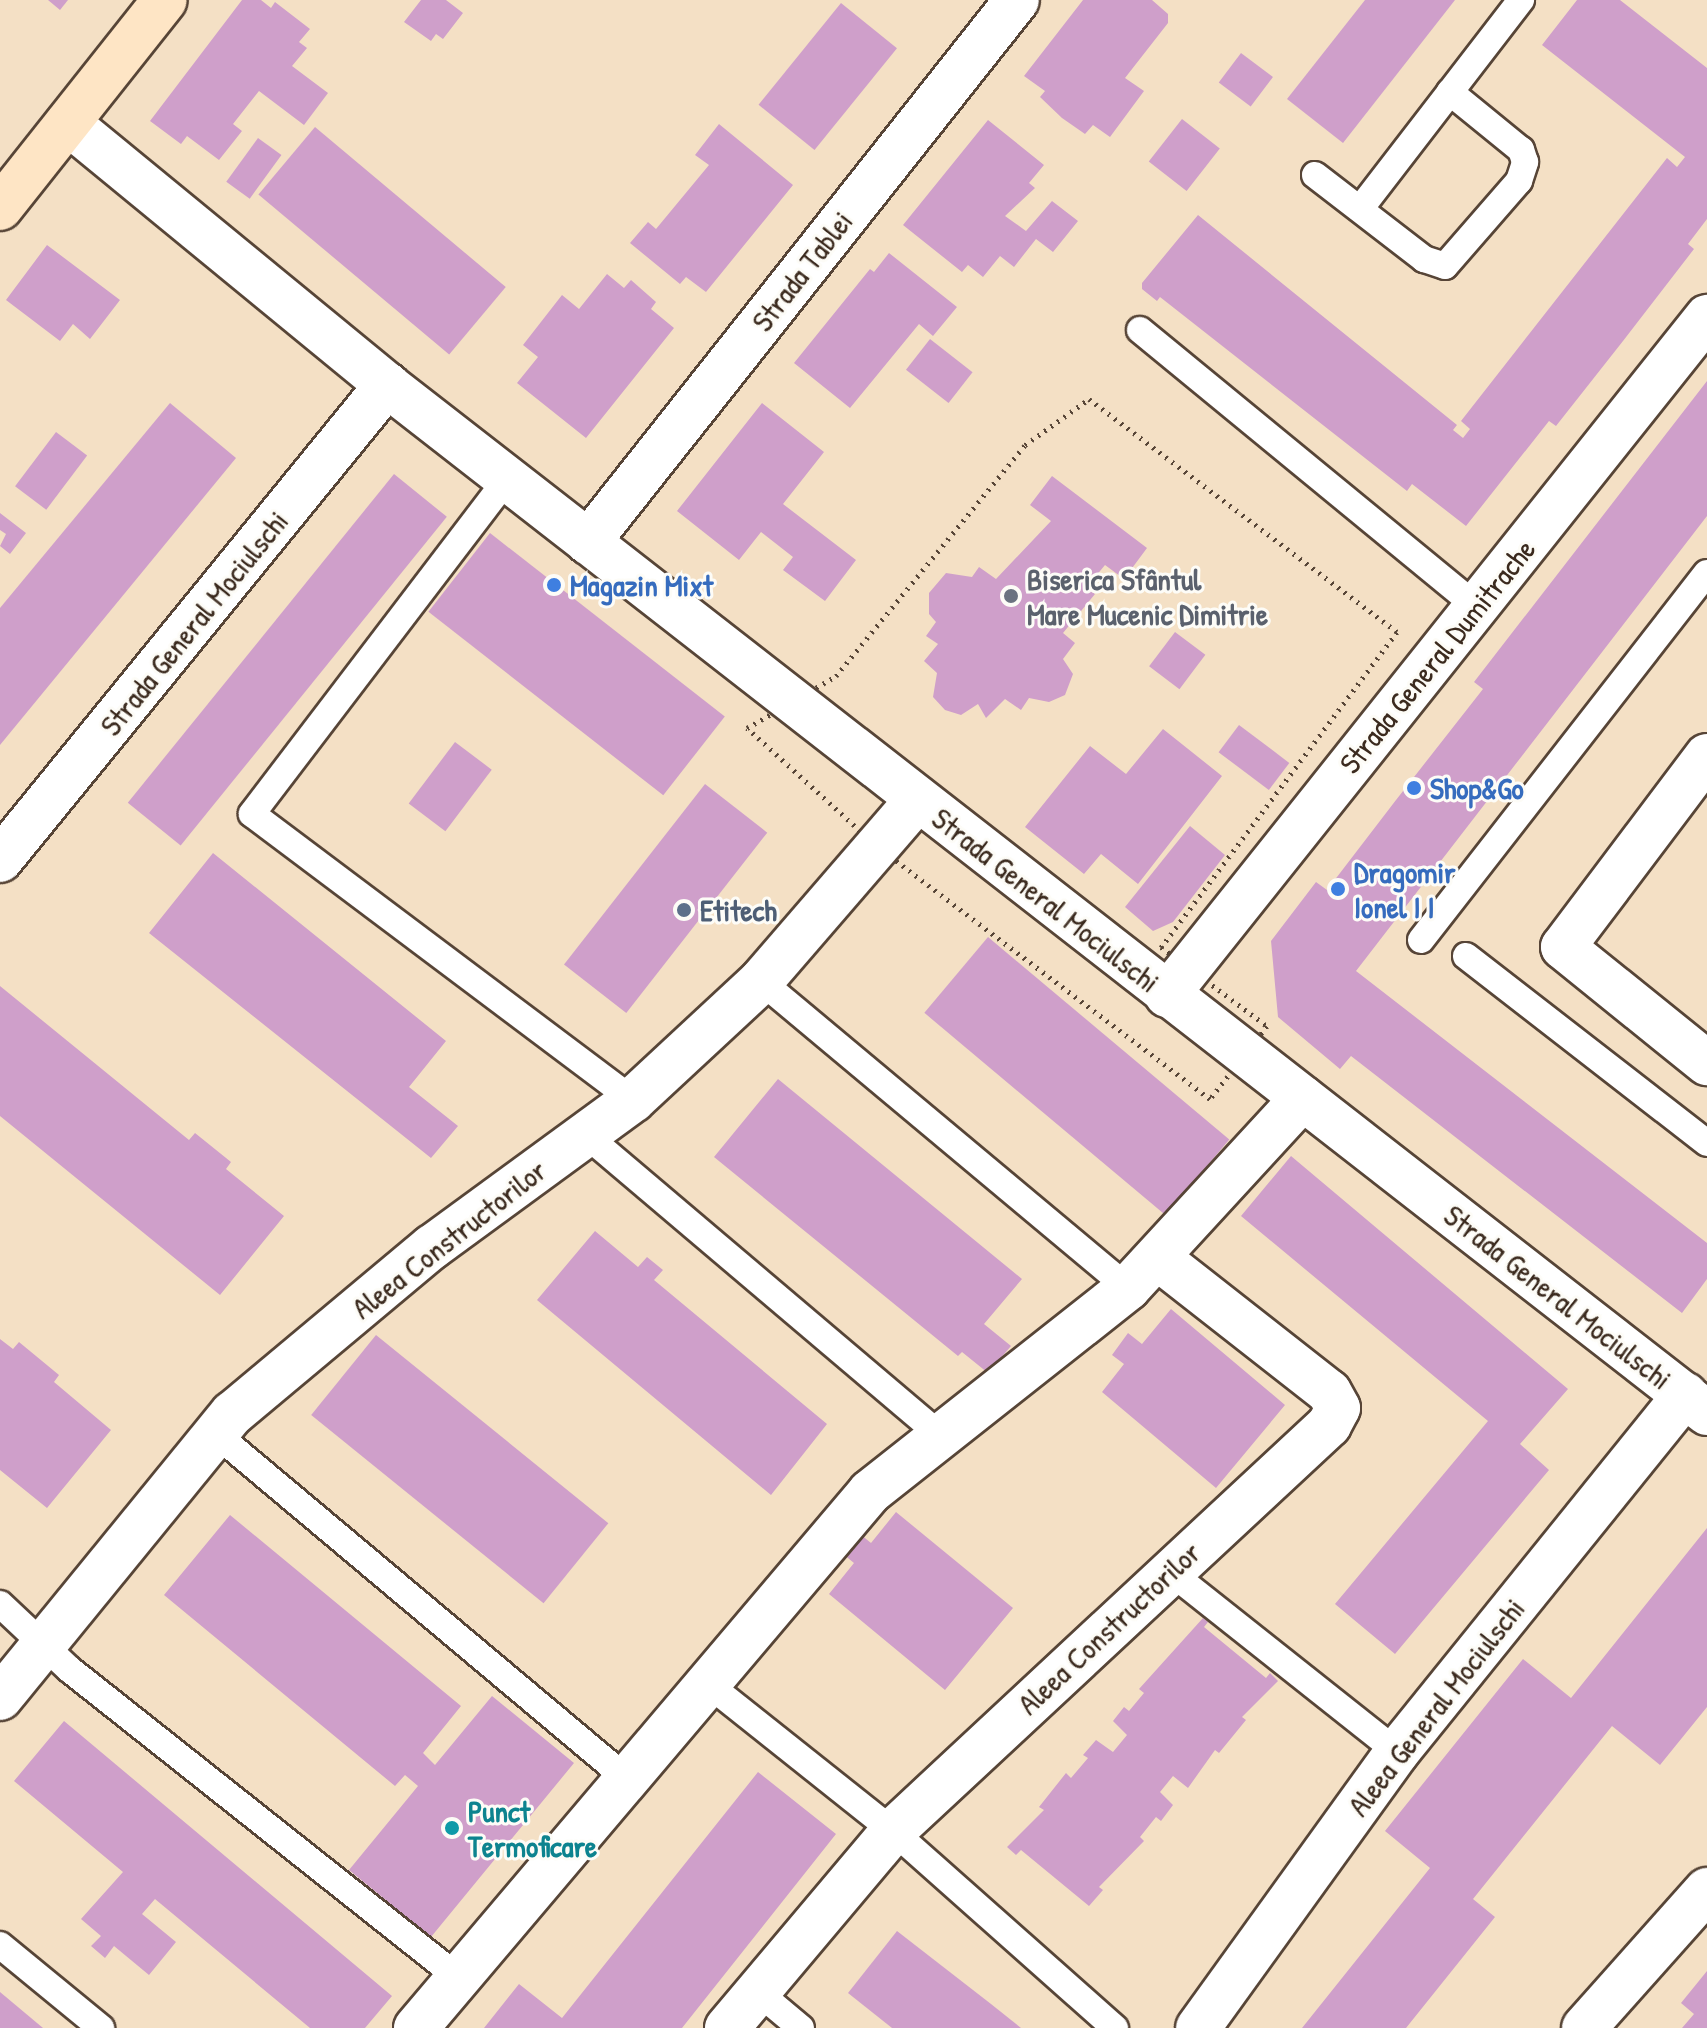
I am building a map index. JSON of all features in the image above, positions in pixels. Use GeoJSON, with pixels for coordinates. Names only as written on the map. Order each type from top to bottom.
{"type":"FeatureCollection","features":[{"type":"Feature","properties":{"kind":"main road"},"geometry":{"type":"LineString","coordinates":[[0,208],[165,0]]}},
{"type":"Feature","properties":{"kind":"street","name":"Strada Tablei"},"geometry":{"type":"LineString","coordinates":[[588,542],[1017,0]]}},
{"type":"Feature","properties":{"kind":"street","name":"Strada General Mociulschi"},"geometry":{"type":"LineString","coordinates":[[68,123],[387,385],[588,542],[799,700],[918,799],[1177,981],[1246,1054],[1696,1404]]}},
{"type":"Feature","properties":{"kind":"street","name":"Strada General Dumitrache"},"geometry":{"type":"LineString","coordinates":[[1177,981],[1707,317]]}},
{"type":"Feature","properties":{"kind":"street","name":"Strada General Mociulschi"},"geometry":{"type":"LineString","coordinates":[[0,860],[387,385]]}},
{"type":"Feature","properties":{"kind":"street"},"geometry":{"type":"LineString","coordinates":[[1707,756],[1563,947],[1707,1063]]}},
{"type":"Feature","properties":{"kind":"street","name":"Aleea Constructorilor"},"geometry":{"type":"LineString","coordinates":[[0,1698],[215,1433],[432,1247],[633,1100],[761,981],[918,799]]}},
{"type":"Feature","properties":{"kind":"street"},"geometry":{"type":"LineString","coordinates":[[416,2028],[870,1492],[1128,1288],[1303,1098]]}},
{"type":"Feature","properties":{"kind":"street","name":"Aleea Constructorilor"},"geometry":{"type":"LineString","coordinates":[[727,2028],[893,1831],[1329,1425],[1338,1408],[1329,1392],[1158,1258]]}},
{"type":"Feature","properties":{"kind":"street","name":"Aleea General Mociulschi"},"geometry":{"type":"LineString","coordinates":[[1198,2028],[1397,1752],[1696,1404]]}},
{"type":"Feature","properties":{"kind":"street"},"geometry":{"type":"LineString","coordinates":[[1584,2028],[1707,1890]]}},
{"type":"Feature","properties":{"kind":"lane"},"geometry":{"type":"LineString","coordinates":[[1360,209],[1521,0]]}},
{"type":"Feature","properties":{"kind":"lane"},"geometry":{"type":"LineString","coordinates":[[1315,175],[1424,259],[1445,266],[1519,181],[1525,162],[1521,150],[1450,92]]}},
{"type":"Feature","properties":{"kind":"lane"},"geometry":{"type":"LineString","coordinates":[[1140,330],[1476,606]]}},
{"type":"Feature","properties":{"kind":"lane"},"geometry":{"type":"LineString","coordinates":[[507,479],[252,814],[633,1100]]}},
{"type":"Feature","properties":{"kind":"lane"},"geometry":{"type":"LineString","coordinates":[[1421,940],[1707,573]]}},
{"type":"Feature","properties":{"kind":"lane"},"geometry":{"type":"LineString","coordinates":[[1466,956],[1707,1143]]}},
{"type":"Feature","properties":{"kind":"lane"},"geometry":{"type":"LineString","coordinates":[[761,981],[1128,1288]]}},
{"type":"Feature","properties":{"kind":"lane"},"geometry":{"type":"LineString","coordinates":[[585,1134],[940,1435]]}},
{"type":"Feature","properties":{"kind":"lane"},"geometry":{"type":"LineString","coordinates":[[215,1433],[627,1779]]}},
{"type":"Feature","properties":{"kind":"lane"},"geometry":{"type":"LineString","coordinates":[[1169,1571],[1397,1752]]}},
{"type":"Feature","properties":{"kind":"lane"},"geometry":{"type":"LineString","coordinates":[[0,1604],[44,1641],[69,1669],[459,1978]]}},
{"type":"Feature","properties":{"kind":"lane"},"geometry":{"type":"LineString","coordinates":[[708,1684],[893,1831],[1115,2028]]}},
{"type":"Feature","properties":{"kind":"lane"},"geometry":{"type":"LineString","coordinates":[[0,1945],[101,2028]]}},
{"type":"Feature","properties":{"kind":"lane"},"geometry":{"type":"LineString","coordinates":[[758,1992],[801,2028]]}},
{"type":"Feature","properties":{"kind":"path"},"geometry":{"type":"LineString","coordinates":[[1089,399],[1397,632],[1161,947],[1177,981],[1267,1026],[1210,1099],[878,847],[747,728],[799,700],[836,676],[1025,445],[1089,399]]}},
{"type":"Feature","properties":{"kind":"building"},"geometry":{"type":"Polygon","coordinates":[[[48,0],[68,0],[60,10],[48,0]]]}},
{"type":"Feature","properties":{"kind":"building"},"geometry":{"type":"Polygon","coordinates":[[[242,0],[261,0],[271,8],[275,2],[310,29],[299,42],[307,48],[292,66],[328,93],[304,125],[259,91],[233,124],[242,131],[219,160],[187,136],[181,144],[150,121],[242,0]]]}},
{"type":"Feature","properties":{"kind":"building"},"geometry":{"type":"Polygon","coordinates":[[[421,0],[446,0],[463,13],[443,39],[436,34],[431,41],[404,22],[421,0]]]}},
{"type":"Feature","properties":{"kind":"building"},"geometry":{"type":"Polygon","coordinates":[[[1083,0],[1152,0],[1168,14],[1168,23],[1125,78],[1144,91],[1110,137],[1093,125],[1085,134],[1062,118],[1040,97],[1045,91],[1024,76],[1083,0]]]}},
{"type":"Feature","properties":{"kind":"building"},"geometry":{"type":"Polygon","coordinates":[[[1365,0],[1455,0],[1343,143],[1287,99],[1365,0]]]}},
{"type":"Feature","properties":{"kind":"building"},"geometry":{"type":"Polygon","coordinates":[[[1577,0],[1620,0],[1707,68],[1707,219],[1688,244],[1694,249],[1623,341],[1556,426],[1549,421],[1466,526],[1412,484],[1407,491],[1160,297],[1157,301],[1142,289],[1142,283],[1198,215],[1457,425],[1453,430],[1463,438],[1470,429],[1461,421],[1667,158],[1677,167],[1685,157],[1542,45],[1577,0]]]}},
{"type":"Feature","properties":{"kind":"building"},"geometry":{"type":"Polygon","coordinates":[[[841,3],[897,48],[815,150],[759,105],[841,3]]]}},
{"type":"Feature","properties":{"kind":"building"},"geometry":{"type":"Polygon","coordinates":[[[1241,53],[1273,77],[1251,107],[1219,83],[1241,53]]]}},
{"type":"Feature","properties":{"kind":"building"},"geometry":{"type":"Polygon","coordinates":[[[1182,119],[1220,149],[1187,191],[1149,162],[1182,119]]]}},
{"type":"Feature","properties":{"kind":"building"},"geometry":{"type":"Polygon","coordinates":[[[988,120],[1044,165],[1029,183],[1035,188],[1005,216],[1026,231],[1052,201],[1078,221],[1053,252],[1036,239],[1014,267],[1000,256],[983,277],[968,265],[962,272],[903,225],[988,120]]]}},
{"type":"Feature","properties":{"kind":"building"},"geometry":{"type":"Polygon","coordinates":[[[719,124],[793,185],[706,292],[686,277],[680,284],[630,243],[648,222],[656,229],[709,165],[695,155],[719,124]]]}},
{"type":"Feature","properties":{"kind":"building"},"geometry":{"type":"Polygon","coordinates":[[[315,127],[506,287],[449,354],[258,194],[315,127]]]}},
{"type":"Feature","properties":{"kind":"building"},"geometry":{"type":"Polygon","coordinates":[[[258,138],[281,155],[250,199],[226,182],[258,138]]]}},
{"type":"Feature","properties":{"kind":"building"},"geometry":{"type":"Polygon","coordinates":[[[47,245],[120,300],[90,339],[73,324],[60,341],[6,300],[47,245]]]}},
{"type":"Feature","properties":{"kind":"building"},"geometry":{"type":"Polygon","coordinates":[[[889,253],[957,307],[933,336],[919,324],[850,408],[794,363],[870,269],[874,272],[889,253]]]}},
{"type":"Feature","properties":{"kind":"building"},"geometry":{"type":"Polygon","coordinates":[[[607,274],[624,288],[631,280],[656,302],[651,309],[674,328],[586,438],[517,383],[538,357],[523,345],[562,295],[579,309],[607,274]]]}},
{"type":"Feature","properties":{"kind":"building"},"geometry":{"type":"Polygon","coordinates":[[[930,339],[973,372],[949,403],[906,370],[930,339]]]}},
{"type":"Feature","properties":{"kind":"building"},"geometry":{"type":"Polygon","coordinates":[[[1707,381],[1707,516],[1356,971],[1707,1243],[1707,1279],[1682,1313],[1351,1056],[1340,1069],[1278,1017],[1271,941],[1316,882],[1327,890],[1483,689],[1474,682],[1707,381]]]}},
{"type":"Feature","properties":{"kind":"building"},"geometry":{"type":"Polygon","coordinates":[[[170,403],[236,458],[0,745],[0,608],[170,403]]]}},
{"type":"Feature","properties":{"kind":"building"},"geometry":{"type":"Polygon","coordinates":[[[762,403],[824,452],[783,504],[856,560],[825,601],[783,570],[793,557],[761,532],[739,560],[677,511],[762,403]]]}},
{"type":"Feature","properties":{"kind":"building"},"geometry":{"type":"Polygon","coordinates":[[[56,432],[87,455],[46,510],[15,486],[56,432]]]}},
{"type":"Feature","properties":{"kind":"building"},"geometry":{"type":"Polygon","coordinates":[[[394,474],[447,517],[181,846],[128,803],[394,474]]]}},
{"type":"Feature","properties":{"kind":"building","name":"Biserica Sfântul Mare Mucenic Dimitrie"},"geometry":{"type":"Polygon","coordinates":[[[1052,476],[1147,548],[1124,579],[1105,565],[1086,588],[1095,594],[1063,633],[1075,643],[1063,659],[1073,674],[1065,695],[1049,702],[1029,698],[1021,710],[1005,699],[986,718],[978,704],[961,715],[945,710],[933,697],[937,673],[924,661],[938,644],[926,636],[936,622],[929,614],[929,593],[946,573],[972,577],[979,567],[996,579],[1051,521],[1030,505],[1052,476]]]}},
{"type":"Feature","properties":{"kind":"building"},"geometry":{"type":"Polygon","coordinates":[[[0,513],[26,533],[10,554],[0,546],[6,534],[0,530],[0,513]]]}},
{"type":"Feature","properties":{"kind":"building"},"geometry":{"type":"Polygon","coordinates":[[[490,533],[725,716],[663,795],[428,612],[490,533]]]}},
{"type":"Feature","properties":{"kind":"building"},"geometry":{"type":"Polygon","coordinates":[[[1175,632],[1205,655],[1179,689],[1149,666],[1175,632]]]}},
{"type":"Feature","properties":{"kind":"building"},"geometry":{"type":"Polygon","coordinates":[[[1239,725],[1289,763],[1269,790],[1219,752],[1239,725]]]}},
{"type":"Feature","properties":{"kind":"building"},"geometry":{"type":"Polygon","coordinates":[[[1163,729],[1222,776],[1138,884],[1101,854],[1084,874],[1025,827],[1090,746],[1126,774],[1163,729]]]}},
{"type":"Feature","properties":{"kind":"building"},"geometry":{"type":"Polygon","coordinates":[[[455,742],[492,770],[445,831],[409,803],[455,742]]]}},
{"type":"Feature","properties":{"kind":"building"},"geometry":{"type":"Polygon","coordinates":[[[705,784],[767,833],[626,1013],[564,964],[705,784]]]}},
{"type":"Feature","properties":{"kind":"building"},"geometry":{"type":"Polygon","coordinates":[[[1190,826],[1225,855],[1173,922],[1153,931],[1125,907],[1190,826]]]}},
{"type":"Feature","properties":{"kind":"building"},"geometry":{"type":"Polygon","coordinates":[[[213,853],[446,1041],[409,1087],[458,1126],[431,1158],[149,933],[213,853]]]}},
{"type":"Feature","properties":{"kind":"building"},"geometry":{"type":"Polygon","coordinates":[[[988,937],[1229,1139],[1166,1215],[924,1013],[988,937]]]}},
{"type":"Feature","properties":{"kind":"building"},"geometry":{"type":"Polygon","coordinates":[[[0,986],[189,1140],[195,1133],[231,1162],[226,1169],[284,1216],[220,1295],[0,1116],[0,986]]]}},
{"type":"Feature","properties":{"kind":"building"},"geometry":{"type":"Polygon","coordinates":[[[778,1079],[1022,1279],[984,1324],[1011,1346],[988,1373],[962,1352],[958,1356],[714,1157],[778,1079]]]}},
{"type":"Feature","properties":{"kind":"building"},"geometry":{"type":"Polygon","coordinates":[[[1291,1156],[1568,1389],[1520,1444],[1549,1470],[1395,1654],[1335,1604],[1488,1421],[1241,1216],[1291,1156]]]}},
{"type":"Feature","properties":{"kind":"building"},"geometry":{"type":"Polygon","coordinates":[[[595,1231],[638,1267],[647,1257],[663,1270],[654,1280],[827,1424],[771,1495],[537,1300],[595,1231]]]}},
{"type":"Feature","properties":{"kind":"building"},"geometry":{"type":"Polygon","coordinates":[[[1171,1309],[1285,1405],[1216,1488],[1102,1392],[1124,1364],[1112,1355],[1128,1333],[1142,1344],[1171,1309]]]}},
{"type":"Feature","properties":{"kind":"building"},"geometry":{"type":"Polygon","coordinates":[[[376,1335],[608,1523],[544,1603],[311,1415],[376,1335]]]}},
{"type":"Feature","properties":{"kind":"building"},"geometry":{"type":"Polygon","coordinates":[[[0,1339],[13,1349],[19,1342],[59,1375],[54,1382],[111,1430],[47,1508],[0,1470],[0,1339]]]}},
{"type":"Feature","properties":{"kind":"building"},"geometry":{"type":"Polygon","coordinates":[[[896,1512],[1013,1608],[945,1690],[829,1594],[854,1563],[843,1554],[860,1534],[871,1543],[896,1512]]]}},
{"type":"Feature","properties":{"kind":"building"},"geometry":{"type":"Polygon","coordinates":[[[230,1515],[461,1706],[423,1753],[435,1765],[492,1696],[574,1763],[431,1937],[349,1870],[418,1786],[405,1775],[395,1786],[164,1595],[230,1515]]]}},
{"type":"Feature","properties":{"kind":"building"},"geometry":{"type":"Polygon","coordinates":[[[1707,1528],[1707,1707],[1660,1765],[1612,1726],[1473,1899],[1495,1917],[1406,2028],[1302,2028],[1430,1868],[1385,1831],[1523,1659],[1571,1698],[1707,1528]]]}},
{"type":"Feature","properties":{"kind":"building"},"geometry":{"type":"Polygon","coordinates":[[[1203,1618],[1208,1622],[1204,1627],[1266,1678],[1270,1673],[1278,1681],[1242,1717],[1246,1720],[1219,1753],[1215,1750],[1188,1788],[1173,1776],[1160,1792],[1173,1805],[1161,1821],[1156,1817],[1140,1837],[1144,1841],[1099,1887],[1103,1890],[1089,1906],[1021,1850],[1016,1855],[1007,1847],[1044,1810],[1039,1807],[1066,1773],[1071,1778],[1088,1758],[1083,1755],[1096,1740],[1113,1752],[1127,1735],[1113,1721],[1124,1707],[1129,1711],[1144,1693],[1139,1689],[1203,1618]]]}},
{"type":"Feature","properties":{"kind":"building"},"geometry":{"type":"Polygon","coordinates":[[[64,1721],[392,1996],[365,2028],[310,2028],[155,1899],[142,1914],[176,1942],[149,1975],[114,1946],[105,1958],[91,1946],[101,1936],[81,1919],[123,1872],[14,1781],[64,1721]]]}},
{"type":"Feature","properties":{"kind":"building"},"geometry":{"type":"Polygon","coordinates":[[[758,1772],[836,1834],[682,2028],[484,2028],[519,1984],[562,2018],[758,1772]]]}},
{"type":"Feature","properties":{"kind":"building"},"geometry":{"type":"Polygon","coordinates":[[[897,1931],[1021,2028],[892,2028],[848,1993],[897,1931]]]}},
{"type":"Feature","properties":{"kind":"building"},"geometry":{"type":"Polygon","coordinates":[[[1707,1971],[1707,2028],[1682,2028],[1694,2014],[1681,2003],[1707,1971]]]}},
{"type":"Feature","properties":{"kind":"building"},"geometry":{"type":"Polygon","coordinates":[[[0,1992],[43,2028],[0,2028],[0,1992]]]}},
{"type":"Feature","properties":{"kind":"place","name":"Magazin Mixt"},"geometry":{"type":"Point","coordinates":[554,585]}},
{"type":"Feature","properties":{"kind":"place","name":"Biserica Sfântul Mare Mucenic Dimitrie"},"geometry":{"type":"Point","coordinates":[1011,596]}},
{"type":"Feature","properties":{"kind":"place","name":"Shop&Go"},"geometry":{"type":"Point","coordinates":[1414,788]}},
{"type":"Feature","properties":{"kind":"place","name":"Dragomir Ionel I I"},"geometry":{"type":"Point","coordinates":[1338,889]}},
{"type":"Feature","properties":{"kind":"place","name":"Etitech"},"geometry":{"type":"Point","coordinates":[684,910]}},
{"type":"Feature","properties":{"kind":"place","name":"Punct Termoficare"},"geometry":{"type":"Point","coordinates":[452,1828]}}]}
